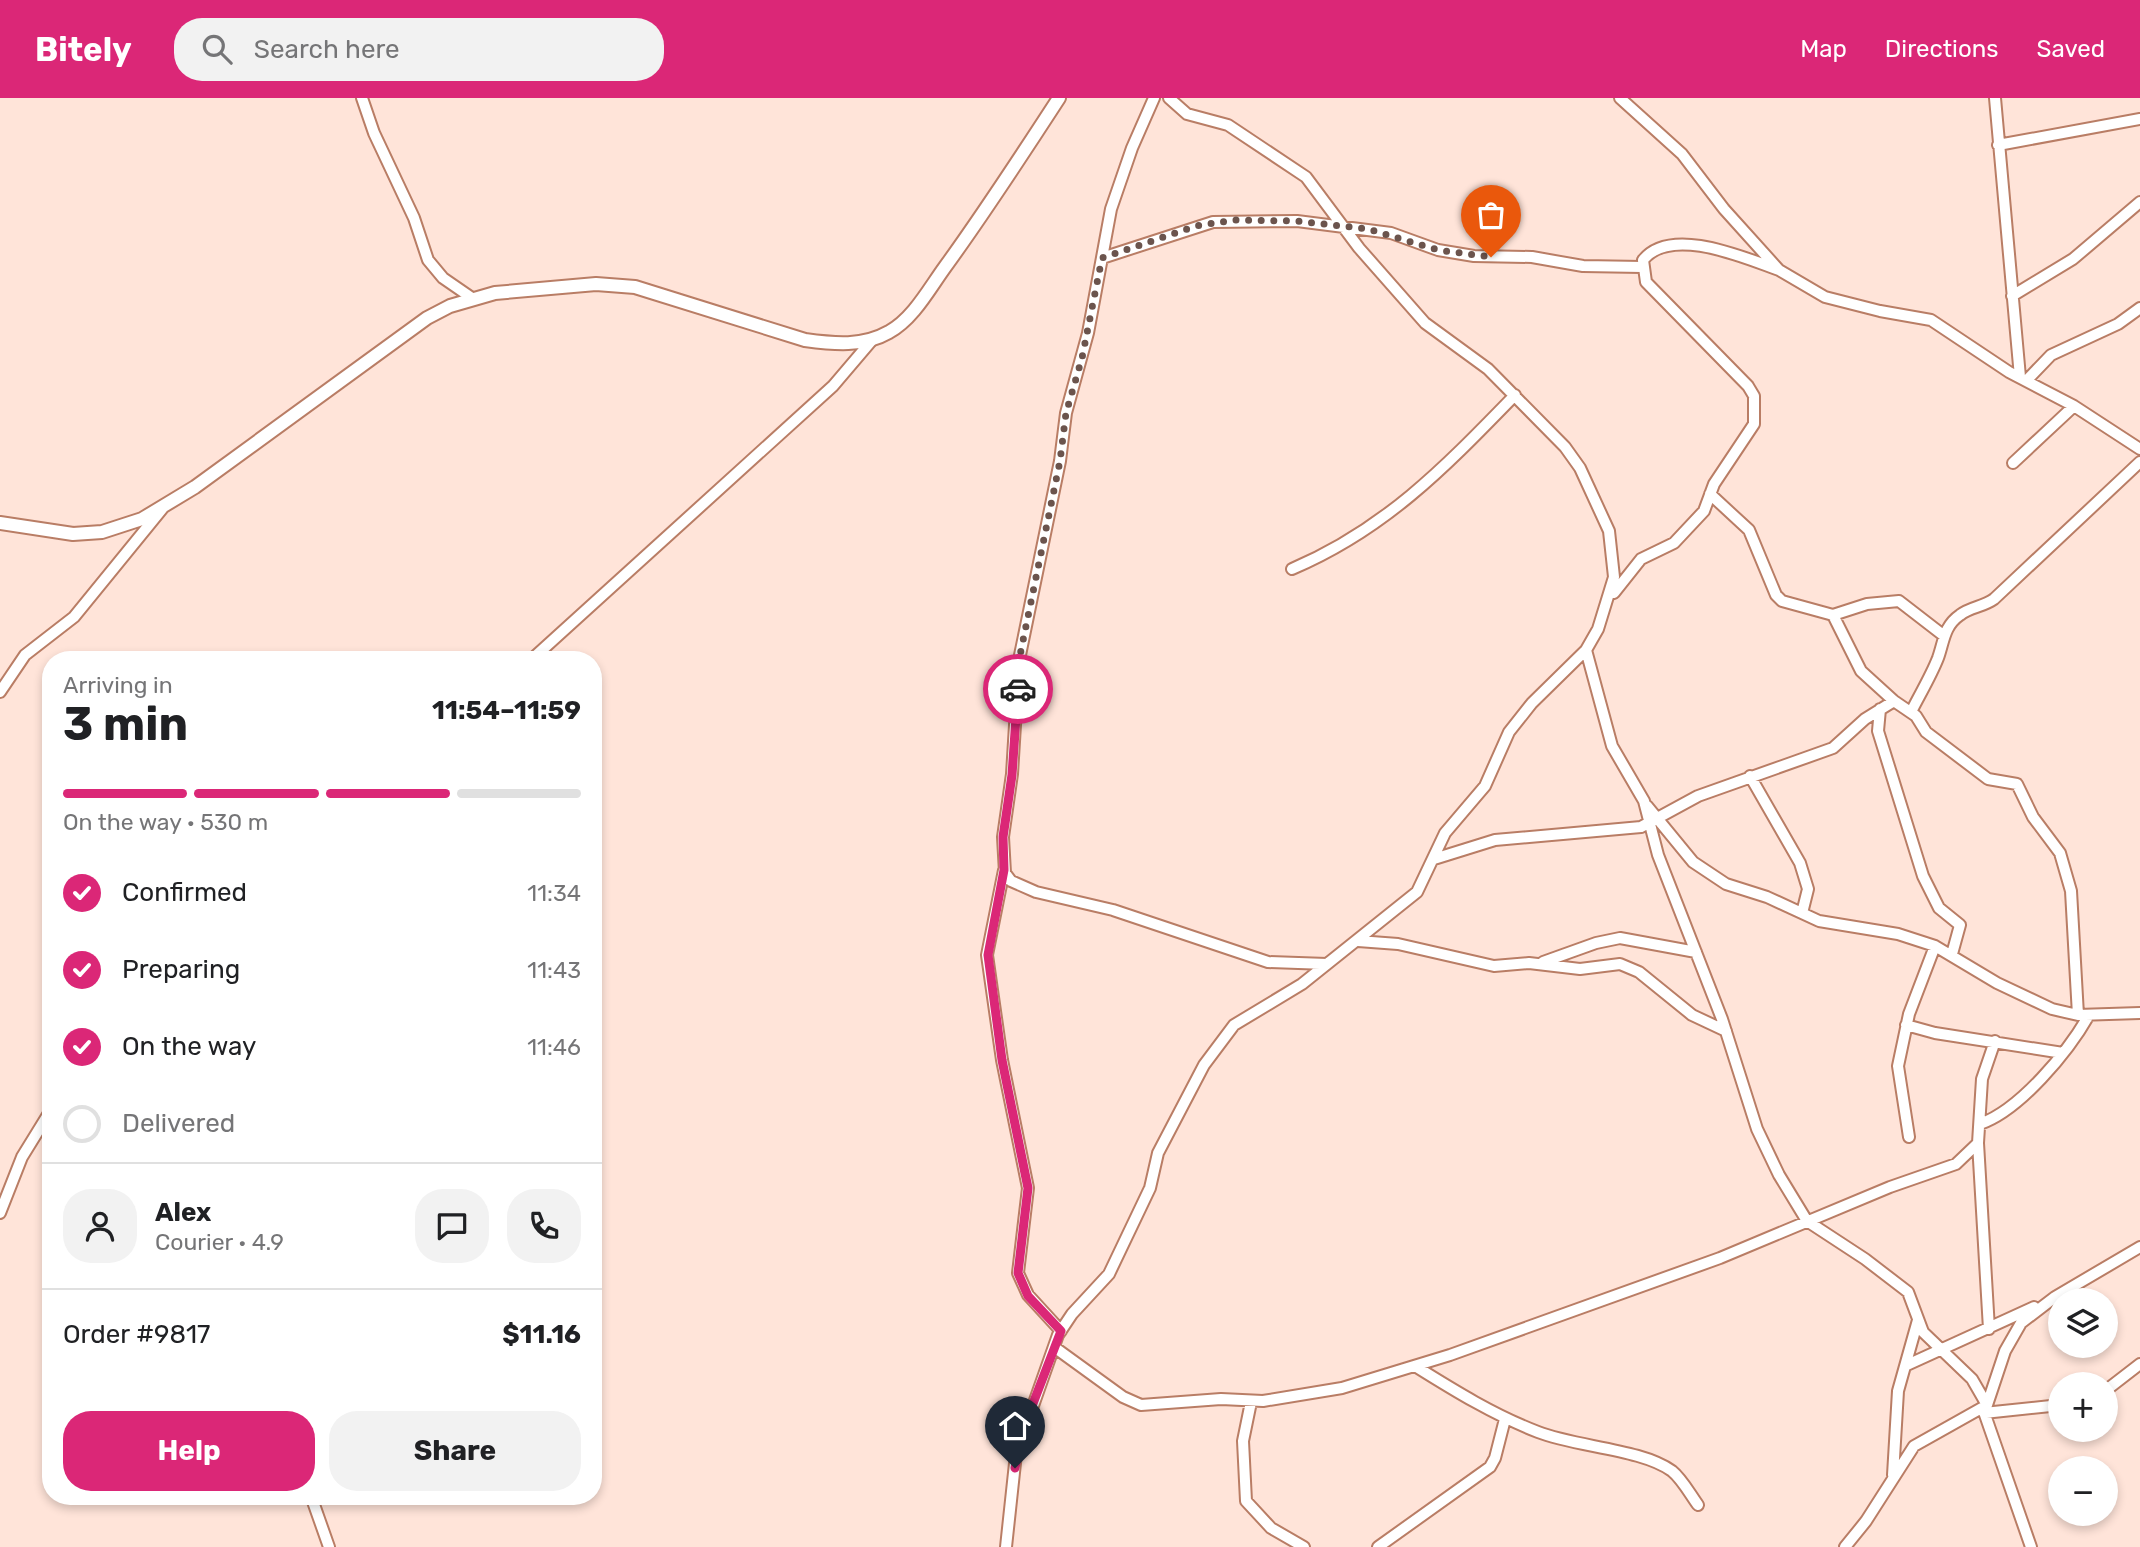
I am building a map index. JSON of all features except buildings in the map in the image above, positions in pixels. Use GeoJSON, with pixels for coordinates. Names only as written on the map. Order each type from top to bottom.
{"type":"FeatureCollection","features":[{"type":"Feature","properties":{"kind":"street"},"geometry":{"type":"LineString","coordinates":[[362,98],[374,132],[414,218],[428,260],[443,278],[472,298]]}},
{"type":"Feature","properties":{"kind":"street"},"geometry":{"type":"LineString","coordinates":[[0,523],[73,534],[102,532],[162,509],[427,318],[472,298],[556,285],[635,287],[805,340],[832,344],[873,339],[898,326],[926,294],[981,218],[1059,98]]}},
{"type":"Feature","properties":{"kind":"street"},"geometry":{"type":"LineString","coordinates":[[1061,1331],[1028,1296],[1018,1273],[1028,1188],[1002,1060],[988,955],[1004,870],[1003,837],[1012,775],[1019,660],[1060,461],[1066,413],[1082,358],[1121,178],[1154,98]]}},
{"type":"Feature","properties":{"kind":"street"},"geometry":{"type":"LineString","coordinates":[[1169,98],[1187,114],[1228,125],[1293,166],[1317,190],[1372,264],[1425,323],[1481,363],[1565,447],[1580,468],[1609,531],[1614,554],[1614,576],[1608,605]]}},
{"type":"Feature","properties":{"kind":"street"},"geometry":{"type":"LineString","coordinates":[[1620,98],[1682,154],[1724,209],[1779,270]]}},
{"type":"Feature","properties":{"kind":"street"},"geometry":{"type":"LineString","coordinates":[[1995,98],[2012,296],[2024,379]]}},
{"type":"Feature","properties":{"kind":"street"},"geometry":{"type":"LineString","coordinates":[[1998,145],[2140,119]]}},
{"type":"Feature","properties":{"kind":"street"},"geometry":{"type":"LineString","coordinates":[[2012,296],[2073,259],[2140,202]]}},
{"type":"Feature","properties":{"kind":"street"},"geometry":{"type":"LineString","coordinates":[[1102,258],[1225,220],[1297,221],[1391,233],[1438,250],[1464,254],[1532,257],[1583,266],[1642,267]]}},
{"type":"Feature","properties":{"kind":"street"},"geometry":{"type":"LineString","coordinates":[[1006,1547],[1016,1454],[1054,1347],[1072,1314],[1109,1274],[1150,1188],[1158,1153],[1169,1128],[1219,1043],[1234,1026],[1302,984],[1417,892],[1445,833],[1485,786],[1509,732],[1521,715],[1587,650],[1608,605],[1629,570],[1641,559],[1674,543],[1704,511],[1724,468],[1751,430],[1754,396],[1737,372],[1646,282],[1643,260],[1654,250],[1676,244],[1723,251],[1779,270],[1825,297],[1931,320],[2140,449]]}},
{"type":"Feature","properties":{"kind":"street"},"geometry":{"type":"LineString","coordinates":[[2024,379],[2051,355],[2118,324],[2140,308]]}},
{"type":"Feature","properties":{"kind":"street"},"geometry":{"type":"LineString","coordinates":[[541,651],[833,386],[873,339]]}},
{"type":"Feature","properties":{"kind":"street"},"geometry":{"type":"LineString","coordinates":[[1292,569],[1353,540],[1408,499],[1515,395]]}},
{"type":"Feature","properties":{"kind":"street"},"geometry":{"type":"LineString","coordinates":[[2013,463],[2074,406]]}},
{"type":"Feature","properties":{"kind":"street"},"geometry":{"type":"LineString","coordinates":[[1911,712],[1939,656],[1943,635],[1959,615],[1985,606],[1994,599],[2140,462]]}},
{"type":"Feature","properties":{"kind":"street"},"geometry":{"type":"LineString","coordinates":[[1710,494],[1749,530],[1782,601],[1833,615],[1867,604],[1899,601],[1943,635]]}},
{"type":"Feature","properties":{"kind":"street"},"geometry":{"type":"LineString","coordinates":[[0,692],[25,655],[74,617],[162,509]]}},
{"type":"Feature","properties":{"kind":"street"},"geometry":{"type":"LineString","coordinates":[[1833,615],[1861,671],[1894,701],[1911,712],[1926,732],[1988,779],[2017,784],[2033,817],[2060,853],[2071,891],[2077,1015]]}},
{"type":"Feature","properties":{"kind":"street"},"geometry":{"type":"LineString","coordinates":[[1587,650],[1612,746],[1653,821],[1658,855],[1726,1031],[1757,1129],[1779,1175],[1807,1220],[1905,1290],[1923,1332],[1972,1379],[2031,1547]]}},
{"type":"Feature","properties":{"kind":"street"},"geometry":{"type":"LineString","coordinates":[[1434,859],[1495,840],[1635,828],[1698,796],[1833,748],[1859,724],[1894,701]]}},
{"type":"Feature","properties":{"kind":"street"},"geometry":{"type":"LineString","coordinates":[[1880,709],[1878,731],[1923,876],[1939,908],[1961,925],[1952,954]]}},
{"type":"Feature","properties":{"kind":"street"},"geometry":{"type":"LineString","coordinates":[[1750,776],[1800,863],[1808,889],[1801,913]]}},
{"type":"Feature","properties":{"kind":"street"},"geometry":{"type":"LineString","coordinates":[[1653,821],[1712,877],[1801,913],[1819,920],[1898,934],[1934,946],[1952,954],[2004,987],[2052,1009],[2077,1015],[2140,1013]]}},
{"type":"Feature","properties":{"kind":"street"},"geometry":{"type":"LineString","coordinates":[[1004,870],[1010,881],[1036,892],[1114,910],[1268,962],[1327,964]]}},
{"type":"Feature","properties":{"kind":"street"},"geometry":{"type":"LineString","coordinates":[[1538,963],[1596,943],[1620,939],[1696,952]]}},
{"type":"Feature","properties":{"kind":"street"},"geometry":{"type":"LineString","coordinates":[[1358,941],[1398,944],[1476,964],[1538,963],[1580,970],[1610,964],[1629,966],[1692,1015],[1726,1031]]}},
{"type":"Feature","properties":{"kind":"street"},"geometry":{"type":"LineString","coordinates":[[1909,1137],[1898,1066],[1906,1025],[1934,946]]}},
{"type":"Feature","properties":{"kind":"street"},"geometry":{"type":"LineString","coordinates":[[1980,1124],[2008,1111],[2063,1053],[2090,1015]]}},
{"type":"Feature","properties":{"kind":"street"},"geometry":{"type":"LineString","coordinates":[[1906,1025],[1935,1033],[2063,1053]]}},
{"type":"Feature","properties":{"kind":"street"},"geometry":{"type":"LineString","coordinates":[[1989,1329],[1978,1143],[1982,1079],[1995,1041]]}},
{"type":"Feature","properties":{"kind":"street"},"geometry":{"type":"LineString","coordinates":[[0,1213],[22,1157],[42,1125]]}},
{"type":"Feature","properties":{"kind":"street"},"geometry":{"type":"LineString","coordinates":[[1054,1347],[1123,1397],[1140,1405],[1221,1399],[1251,1402],[1342,1388],[1415,1366],[1720,1258],[1807,1220],[1956,1164],[1978,1143]]}},
{"type":"Feature","properties":{"kind":"street"},"geometry":{"type":"LineString","coordinates":[[2070,1288],[2140,1247]]}},
{"type":"Feature","properties":{"kind":"street"},"geometry":{"type":"LineString","coordinates":[[1907,1366],[1940,1348],[1989,1329],[2048,1300]]}},
{"type":"Feature","properties":{"kind":"street"},"geometry":{"type":"LineString","coordinates":[[1984,1409],[2014,1332],[2048,1303]]}},
{"type":"Feature","properties":{"kind":"street"},"geometry":{"type":"LineString","coordinates":[[1893,1476],[1894,1419],[1898,1391],[1918,1320]]}},
{"type":"Feature","properties":{"kind":"street"},"geometry":{"type":"LineString","coordinates":[[2118,1381],[2140,1364]]}},
{"type":"Feature","properties":{"kind":"street"},"geometry":{"type":"LineString","coordinates":[[1415,1366],[1475,1404],[1506,1419],[1559,1440],[1647,1459],[1667,1468],[1674,1473],[1698,1505]]}},
{"type":"Feature","properties":{"kind":"street"},"geometry":{"type":"LineString","coordinates":[[1251,1402],[1243,1441],[1246,1501],[1271,1528],[1304,1547]]}},
{"type":"Feature","properties":{"kind":"street"},"geometry":{"type":"LineString","coordinates":[[1845,1547],[1866,1521],[1914,1446],[1964,1416],[1984,1409],[2048,1406]]}},
{"type":"Feature","properties":{"kind":"street"},"geometry":{"type":"LineString","coordinates":[[1378,1547],[1490,1467],[1506,1419]]}},
{"type":"Feature","properties":{"kind":"street"},"geometry":{"type":"LineString","coordinates":[[315,1505],[329,1547]]}},
{"type":"Feature","properties":{"kind":"way so far"},"geometry":{"type":"LineString","coordinates":[[1018,689],[1019,660],[1044,548],[1066,413],[1082,358],[1102,258],[1196,226],[1225,220],[1297,221],[1368,229],[1391,233],[1438,250],[1491,257]]}},
{"type":"Feature","properties":{"kind":"route"},"geometry":{"type":"LineString","coordinates":[[1015,1468],[1022,1432],[1039,1394],[1061,1331],[1028,1296],[1018,1273],[1018,1254],[1028,1188],[1002,1060],[988,955],[989,934],[1004,870],[1003,837],[1012,775],[1018,689]]}}]}
